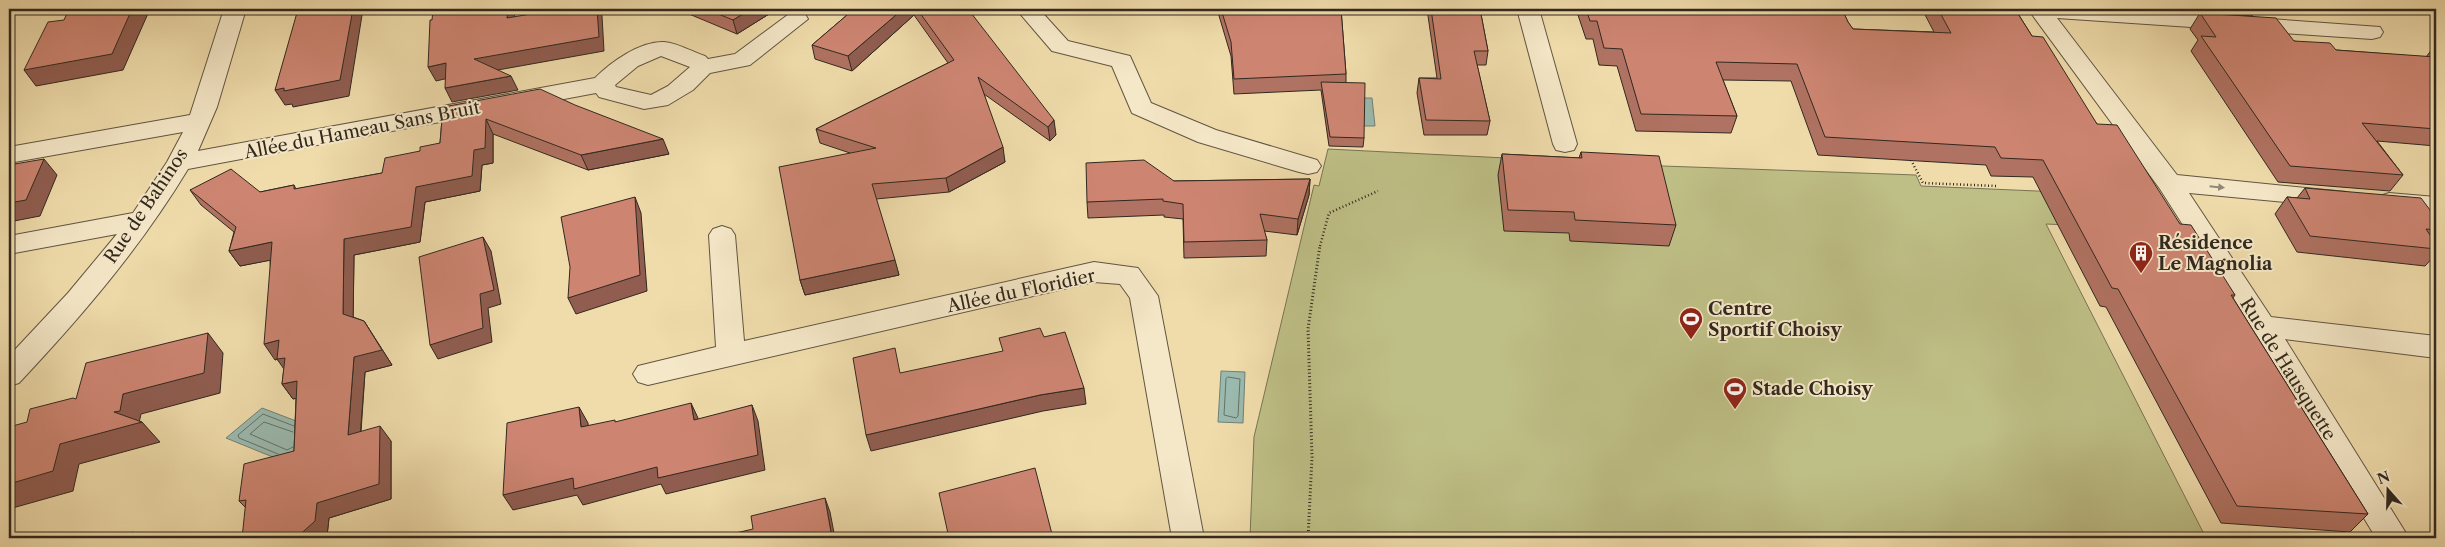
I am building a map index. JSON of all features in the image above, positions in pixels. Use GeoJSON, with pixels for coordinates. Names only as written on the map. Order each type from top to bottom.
{"type":"FeatureCollection","features":[{"type":"Feature","properties":{"kind":"street","name":"Rue de Bahinos"},"geometry":{"type":"LineString","coordinates":[[9,375],[49,333],[114,257],[180,162],[206,106],[235,9]]}},
{"type":"Feature","properties":{"kind":"street"},"geometry":{"type":"LineString","coordinates":[[1027,9],[1060,46],[1122,61],[1141,108],[1206,136],[1308,166]]}},
{"type":"Feature","properties":{"kind":"street"},"geometry":{"type":"LineString","coordinates":[[1528,9],[1565,144]]}},
{"type":"Feature","properties":{"kind":"street"},"geometry":{"type":"LineString","coordinates":[[2040,10],[2372,32]]}},
{"type":"Feature","properties":{"kind":"street","name":"Rue de Hausquette"},"geometry":{"type":"LineString","coordinates":[[2040,10],[2169,183],[2262,326],[2393,538]]}},
{"type":"Feature","properties":{"kind":"street"},"geometry":{"type":"LineString","coordinates":[[702,67],[697,61],[663,49],[656,50],[642,53],[611,75],[603,84],[606,92],[646,103],[660,100],[695,77],[702,67],[742,60],[797,18]]}},
{"type":"Feature","properties":{"kind":"street","name":"Allée du Hameau Sans Bruit"},"geometry":{"type":"LineString","coordinates":[[180,162],[228,155],[603,84]]}},
{"type":"Feature","properties":{"kind":"street"},"geometry":{"type":"LineString","coordinates":[[9,155],[199,121]]}},
{"type":"Feature","properties":{"kind":"street"},"geometry":{"type":"LineString","coordinates":[[2169,183],[2436,206]]}},
{"type":"Feature","properties":{"kind":"street"},"geometry":{"type":"LineString","coordinates":[[9,245],[140,221]]}},
{"type":"Feature","properties":{"kind":"street"},"geometry":{"type":"LineString","coordinates":[[722,235],[731,355]]}},
{"type":"Feature","properties":{"kind":"street","name":"Allée du Floridier"},"geometry":{"type":"LineString","coordinates":[[648,374],[1094,272],[1128,275],[1144,296],[1188,538]]}},
{"type":"Feature","properties":{"kind":"street"},"geometry":{"type":"LineString","coordinates":[[2262,326],[2436,347]]}},
{"type":"Feature","properties":{"kind":"path"},"geometry":{"type":"LineString","coordinates":[[1912,160],[1922,183],[1997,186]]}},
{"type":"Feature","properties":{"kind":"path"},"geometry":{"type":"LineString","coordinates":[[1308,538],[1312,457],[1308,329],[1320,245],[1329,213],[1378,191]]}},
{"type":"Feature","properties":{"kind":"green space","name":"Stade Choisy"},"geometry":{"type":"Polygon","coordinates":[[[1328,149],[1663,166],[1916,175],[1921,186],[2083,193],[2158,229],[2046,224],[2206,538],[1250,538],[1254,437],[1314,185],[1319,186],[1328,149]]]}},
{"type":"Feature","properties":{"kind":"water"},"geometry":{"type":"Polygon","coordinates":[[[1349,98],[1372,98],[1375,126],[1352,126],[1349,98]]]}},
{"type":"Feature","properties":{"kind":"water"},"geometry":{"type":"Polygon","coordinates":[[[1221,371],[1245,372],[1243,423],[1218,422],[1221,371]]]}},
{"type":"Feature","properties":{"kind":"water"},"geometry":{"type":"Polygon","coordinates":[[[262,408],[325,432],[290,464],[226,438],[262,408]]]}},
{"type":"Feature","properties":{"kind":"building"},"geometry":{"type":"Polygon","coordinates":[[[69,9],[132,9],[112,54],[24,70],[48,22],[64,20],[69,9]]]}},
{"type":"Feature","properties":{"kind":"building"},"geometry":{"type":"Polygon","coordinates":[[[298,9],[353,9],[340,80],[284,91],[284,88],[275,90],[298,9]]]}},
{"type":"Feature","properties":{"kind":"building"},"geometry":{"type":"Polygon","coordinates":[[[433,9],[508,9],[507,18],[561,9],[597,9],[599,37],[474,59],[511,76],[445,88],[446,63],[428,67],[430,20],[432,20],[433,9]]]}},
{"type":"Feature","properties":{"kind":"building"},"geometry":{"type":"Polygon","coordinates":[[[706,9],[751,9],[733,20],[706,9]]]}},
{"type":"Feature","properties":{"kind":"building"},"geometry":{"type":"Polygon","coordinates":[[[854,9],[903,9],[848,56],[812,45],[854,9]]]}},
{"type":"Feature","properties":{"kind":"building"},"geometry":{"type":"Polygon","coordinates":[[[917,9],[968,9],[1054,120],[1048,127],[978,77],[1003,147],[946,178],[872,184],[895,260],[800,280],[779,167],[876,148],[816,129],[954,60],[917,9]]]}},
{"type":"Feature","properties":{"kind":"building"},"geometry":{"type":"Polygon","coordinates":[[[1221,9],[1341,9],[1346,74],[1234,79],[1231,42],[1221,9]]]}},
{"type":"Feature","properties":{"kind":"building"},"geometry":{"type":"Polygon","coordinates":[[[1431,9],[1480,9],[1488,51],[1474,51],[1490,121],[1426,120],[1419,78],[1441,79],[1431,9]]]}},
{"type":"Feature","properties":{"kind":"building"},"geometry":{"type":"Polygon","coordinates":[[[1586,9],[1842,9],[1853,29],[1951,33],[1938,9],[2015,9],[2032,36],[2043,37],[2097,124],[2117,125],[2180,224],[2191,225],[2235,295],[2231,295],[2368,514],[2237,506],[2118,289],[2112,288],[2043,160],[2001,158],[1995,147],[1825,137],[1797,64],[1716,62],[1737,116],[1641,114],[1622,49],[1604,48],[1597,21],[1590,21],[1586,9]]]}},
{"type":"Feature","properties":{"kind":"building"},"geometry":{"type":"Polygon","coordinates":[[[2200,13],[2276,18],[2294,41],[2330,43],[2336,50],[2436,57],[2436,129],[2362,123],[2403,175],[2290,166],[2201,36],[2216,37],[2200,13]]]}},
{"type":"Feature","properties":{"kind":"building"},"geometry":{"type":"Polygon","coordinates":[[[1321,82],[1365,83],[1364,138],[1330,137],[1321,82]]]}},
{"type":"Feature","properties":{"kind":"building"},"geometry":{"type":"Polygon","coordinates":[[[540,89],[575,105],[663,139],[581,155],[486,119],[485,148],[474,150],[472,176],[416,187],[411,227],[344,239],[343,314],[364,321],[382,350],[354,357],[348,435],[380,426],[379,484],[317,503],[315,521],[296,538],[242,538],[246,500],[239,501],[244,464],[294,451],[297,381],[282,384],[285,358],[277,359],[279,340],[264,344],[272,242],[229,251],[236,227],[190,190],[231,169],[260,192],[294,185],[294,189],[382,173],[385,158],[420,151],[420,147],[440,143],[443,107],[540,89]]]}},
{"type":"Feature","properties":{"kind":"building"},"geometry":{"type":"Polygon","coordinates":[[[1581,152],[1659,156],[1676,225],[1575,220],[1574,212],[1508,210],[1502,154],[1582,158],[1581,152]]]}},
{"type":"Feature","properties":{"kind":"building"},"geometry":{"type":"Polygon","coordinates":[[[44,159],[26,200],[9,203],[9,165],[44,159]]]}},
{"type":"Feature","properties":{"kind":"building"},"geometry":{"type":"Polygon","coordinates":[[[1144,160],[1174,181],[1310,179],[1298,219],[1260,214],[1267,240],[1184,242],[1183,204],[1163,201],[1163,199],[1087,202],[1086,163],[1144,160]]]}},
{"type":"Feature","properties":{"kind":"building"},"geometry":{"type":"Polygon","coordinates":[[[2305,188],[2421,198],[2436,218],[2436,230],[2426,229],[2436,244],[2436,249],[2310,236],[2287,197],[2310,199],[2305,188]]]}},
{"type":"Feature","properties":{"kind":"building"},"geometry":{"type":"Polygon","coordinates":[[[635,197],[640,275],[568,298],[570,267],[561,217],[635,197]]]}},
{"type":"Feature","properties":{"kind":"building"},"geometry":{"type":"Polygon","coordinates":[[[483,237],[494,290],[480,294],[483,328],[430,345],[419,257],[483,237]]]}},
{"type":"Feature","properties":{"kind":"building"},"geometry":{"type":"Polygon","coordinates":[[[1040,328],[1044,337],[1065,332],[1084,388],[1040,395],[866,435],[853,358],[895,348],[900,373],[1003,351],[999,338],[1040,328]]]}},
{"type":"Feature","properties":{"kind":"building"},"geometry":{"type":"Polygon","coordinates":[[[208,333],[204,373],[123,394],[120,411],[114,412],[142,422],[60,444],[53,471],[9,484],[9,427],[27,422],[30,409],[73,398],[76,399],[86,363],[208,333]]]}},
{"type":"Feature","properties":{"kind":"building"},"geometry":{"type":"Polygon","coordinates":[[[691,403],[694,420],[752,405],[758,455],[658,478],[657,467],[574,489],[573,478],[503,495],[507,423],[579,407],[581,427],[615,420],[615,422],[691,403]]]}},
{"type":"Feature","properties":{"kind":"building"},"geometry":{"type":"Polygon","coordinates":[[[1035,468],[1053,538],[949,538],[939,493],[1035,468]]]}},
{"type":"Feature","properties":{"kind":"building"},"geometry":{"type":"Polygon","coordinates":[[[825,498],[832,538],[723,538],[723,536],[753,529],[751,516],[825,498]]]}},
{"type":"Feature","properties":{"kind":"building"},"geometry":{"type":"Polygon","coordinates":[[[133,532],[132,538],[113,538],[133,532]]]}},
{"type":"Feature","properties":{"kind":"place","name":"Résidence Le Magnolia"},"geometry":{"type":"Point","coordinates":[2141,274]}},
{"type":"Feature","properties":{"kind":"place","name":"Centre Sportif Choisy"},"geometry":{"type":"Point","coordinates":[1691,340]}},
{"type":"Feature","properties":{"kind":"place","name":"Stade Choisy"},"geometry":{"type":"Point","coordinates":[1735,410]}}]}
